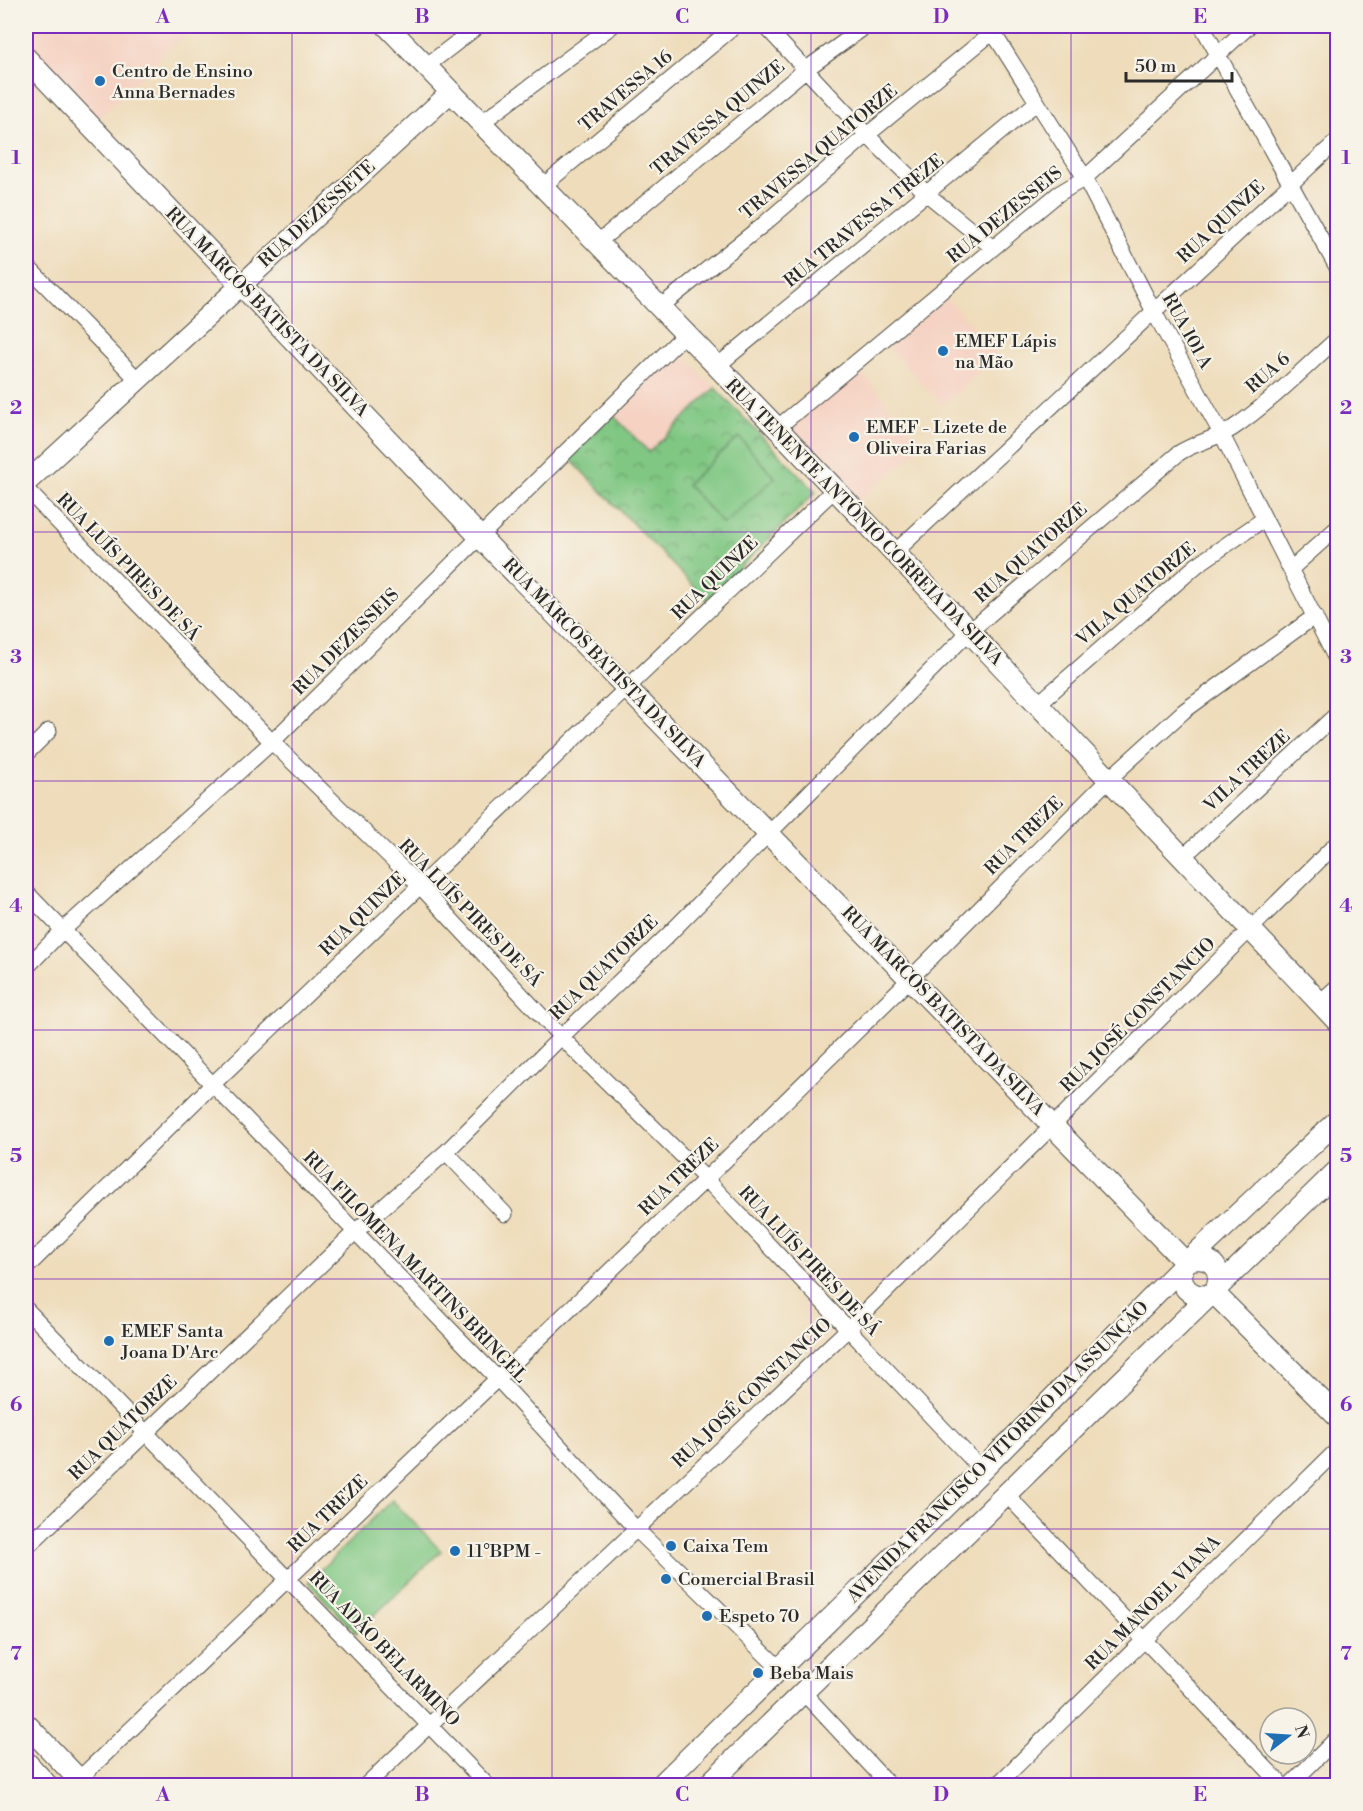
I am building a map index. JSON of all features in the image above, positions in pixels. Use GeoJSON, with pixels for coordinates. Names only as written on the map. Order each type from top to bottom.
{"type":"FeatureCollection","features":[{"type":"Feature","properties":{"kind":"main road","name":"RUA TENENTE ANTÔNIO CORREIA DA SILVA"},"geometry":{"type":"LineString","coordinates":[[387,26],[777,428],[1338,1022]]}},
{"type":"Feature","properties":{"kind":"main road","name":"RUA MARCOS BATISTA DA SILVA"},"geometry":{"type":"LineString","coordinates":[[26,58],[480,537],[629,687],[1186,1263]]}},
{"type":"Feature","properties":{"kind":"main road","name":"AVENIDA FRANCISCO VITORINO DA ASSUNÇÃO"},"geometry":{"type":"LineString","coordinates":[[660,1785],[982,1470],[1186,1263],[1338,1120]]}},
{"type":"Feature","properties":{"kind":"main road","name":"AVENIDA FRANCISCO VITORINO DA ASSUNÇÃO"},"geometry":{"type":"LineString","coordinates":[[707,1785],[1338,1170]]}},
{"type":"Feature","properties":{"kind":"main road"},"geometry":{"type":"LineString","coordinates":[[1202,1258],[1214,1264],[1219,1275],[1213,1291],[1194,1295],[1186,1290],[1181,1282],[1186,1263],[1202,1258]]}},
{"type":"Feature","properties":{"kind":"main road"},"geometry":{"type":"LineString","coordinates":[[1213,1291],[1338,1417]]}},
{"type":"Feature","properties":{"kind":"main road"},"geometry":{"type":"LineString","coordinates":[[928,1523],[952,1545]]}},
{"type":"Feature","properties":{"kind":"main road"},"geometry":{"type":"LineString","coordinates":[[779,1668],[774,1682],[778,1691],[787,1696],[802,1691]]}},
{"type":"Feature","properties":{"kind":"main road"},"geometry":{"type":"LineString","coordinates":[[26,1724],[82,1782]]}},
{"type":"Feature","properties":{"kind":"main road"},"geometry":{"type":"LineString","coordinates":[[26,1762],[48,1785]]}},
{"type":"Feature","properties":{"kind":"street"},"geometry":{"type":"LineString","coordinates":[[425,67],[478,26]]}},
{"type":"Feature","properties":{"kind":"street"},"geometry":{"type":"LineString","coordinates":[[481,123],[612,26]]}},
{"type":"Feature","properties":{"kind":"street","name":"TRAVESSA 16"},"geometry":{"type":"LineString","coordinates":[[543,186],[735,26]]}},
{"type":"Feature","properties":{"kind":"street"},"geometry":{"type":"LineString","coordinates":[[765,26],[867,135],[927,194],[993,248]]}},
{"type":"Feature","properties":{"kind":"street","name":"TRAVESSA QUINZE"},"geometry":{"type":"LineString","coordinates":[[597,243],[806,70],[866,26]]}},
{"type":"Feature","properties":{"kind":"street"},"geometry":{"type":"LineString","coordinates":[[1202,26],[1338,269]]}},
{"type":"Feature","properties":{"kind":"street","name":"RUA DEZESSEIS"},"geometry":{"type":"LineString","coordinates":[[777,428],[1058,194],[1084,178],[1249,26]]}},
{"type":"Feature","properties":{"kind":"street","name":"RUA 101 A"},"geometry":{"type":"LineString","coordinates":[[994,28],[1036,104],[1084,178],[1222,435],[1338,663]]}},
{"type":"Feature","properties":{"kind":"street","name":"TRAVESSA QUATORZE"},"geometry":{"type":"LineString","coordinates":[[660,307],[772,217],[994,28]]}},
{"type":"Feature","properties":{"kind":"street","name":"RUA DEZESSETE"},"geometry":{"type":"LineString","coordinates":[[26,483],[450,93]]}},
{"type":"Feature","properties":{"kind":"street","name":"RUA TRAVESSA TREZE"},"geometry":{"type":"LineString","coordinates":[[716,367],[1036,104]]}},
{"type":"Feature","properties":{"kind":"street","name":"RUA QUINZE"},"geometry":{"type":"LineString","coordinates":[[894,553],[1338,140]]}},
{"type":"Feature","properties":{"kind":"street"},"geometry":{"type":"LineString","coordinates":[[26,265],[137,379]]}},
{"type":"Feature","properties":{"kind":"street","name":"RUA DEZESSEIS"},"geometry":{"type":"LineString","coordinates":[[26,968],[63,930],[272,742],[684,334]]}},
{"type":"Feature","properties":{"kind":"street","name":"RUA 6"},"geometry":{"type":"LineString","coordinates":[[1222,435],[1241,423],[1338,338]]}},
{"type":"Feature","properties":{"kind":"street","name":"RUA QUATORZE"},"geometry":{"type":"LineString","coordinates":[[26,1548],[354,1232],[446,1152],[770,833],[969,632],[1179,453],[1196,442],[1222,435]]}},
{"type":"Feature","properties":{"kind":"street","name":"RUA LUÍS PIRES DE SÁ"},"geometry":{"type":"LineString","coordinates":[[26,489],[272,742],[420,886],[561,1037],[706,1179],[982,1470]]}},
{"type":"Feature","properties":{"kind":"street","name":"RUA QUINZE"},"geometry":{"type":"LineString","coordinates":[[26,1268],[212,1085],[834,490]]}},
{"type":"Feature","properties":{"kind":"street","name":"VILA QUATORZE"},"geometry":{"type":"LineString","coordinates":[[1038,704],[1197,565],[1264,519]]}},
{"type":"Feature","properties":{"kind":"street"},"geometry":{"type":"LineString","coordinates":[[1291,569],[1338,527]]}},
{"type":"Feature","properties":{"kind":"street","name":"RUA TREZE"},"geometry":{"type":"LineString","coordinates":[[82,1782],[496,1377],[706,1179],[911,978],[1108,778],[1184,711],[1315,616]]}},
{"type":"Feature","properties":{"kind":"street","name":"VILA TREZE"},"geometry":{"type":"LineString","coordinates":[[1183,857],[1338,713]]}},
{"type":"Feature","properties":{"kind":"street"},"geometry":{"type":"LineString","coordinates":[[26,754],[49,731]]}},
{"type":"Feature","properties":{"kind":"street","name":"RUA JOSÉ CONSTANCIO"},"geometry":{"type":"LineString","coordinates":[[364,1785],[847,1330],[1338,842]]}},
{"type":"Feature","properties":{"kind":"street","name":"RUA FILOMENA MARTINS BRINGEL"},"geometry":{"type":"LineString","coordinates":[[26,892],[496,1377],[636,1529],[779,1668]]}},
{"type":"Feature","properties":{"kind":"street"},"geometry":{"type":"LineString","coordinates":[[1319,1003],[1338,986]]}},
{"type":"Feature","properties":{"kind":"street"},"geometry":{"type":"LineString","coordinates":[[446,1152],[505,1214]]}},
{"type":"Feature","properties":{"kind":"street","name":"RUA ADÃO BELARMINO"},"geometry":{"type":"LineString","coordinates":[[26,1309],[488,1785]]}},
{"type":"Feature","properties":{"kind":"street","name":"RUA MANOEL VIANA"},"geometry":{"type":"LineString","coordinates":[[996,1785],[1338,1449]]}},
{"type":"Feature","properties":{"kind":"street"},"geometry":{"type":"LineString","coordinates":[[1006,1494],[1283,1785]]}},
{"type":"Feature","properties":{"kind":"street"},"geometry":{"type":"LineString","coordinates":[[802,1691],[890,1785]]}},
{"type":"Feature","properties":{"kind":"street"},"geometry":{"type":"LineString","coordinates":[[1289,1785],[1338,1737]]}},
{"type":"Feature","properties":{"kind":"shaded area","name":"Centro de Ensino Anna Bernades"},"geometry":{"type":"Polygon","coordinates":[[[26,26],[190,26],[191,28],[98,120],[26,42],[26,26]]]}},
{"type":"Feature","properties":{"kind":"shaded area","name":"EMEF Lápis na Mão"},"geometry":{"type":"Polygon","coordinates":[[[945,296],[998,355],[943,406],[887,347],[945,296]]]}},
{"type":"Feature","properties":{"kind":"shaded area"},"geometry":{"type":"Polygon","coordinates":[[[680,351],[715,388],[649,452],[613,415],[680,351]]]}},
{"type":"Feature","properties":{"kind":"shaded area","name":"EMEF - Lizete de Oliveira Farias"},"geometry":{"type":"Polygon","coordinates":[[[857,367],[924,445],[854,506],[846,497],[847,481],[834,469],[820,470],[785,429],[857,367]]]}},
{"type":"Feature","properties":{"kind":"green space"},"geometry":{"type":"Polygon","coordinates":[[[715,388],[816,492],[707,600],[569,458],[613,415],[649,452],[715,388]]]}},
{"type":"Feature","properties":{"kind":"green space"},"geometry":{"type":"Polygon","coordinates":[[[739,437],[775,478],[723,524],[687,484],[739,437]]]}},
{"type":"Feature","properties":{"kind":"green space"},"geometry":{"type":"Polygon","coordinates":[[[392,1500],[441,1551],[356,1633],[308,1582],[392,1500]]]}},
{"type":"Feature","properties":{"kind":"place","name":"Centro de Ensino Anna Bernades"},"geometry":{"type":"Point","coordinates":[100,81]}},
{"type":"Feature","properties":{"kind":"place","name":"EMEF Lápis na Mão"},"geometry":{"type":"Point","coordinates":[943,351]}},
{"type":"Feature","properties":{"kind":"place","name":"EMEF - Lizete de Oliveira Farias"},"geometry":{"type":"Point","coordinates":[854,437]}},
{"type":"Feature","properties":{"kind":"place","name":"EMEF Santa Joana D'Arc"},"geometry":{"type":"Point","coordinates":[109,1341]}},
{"type":"Feature","properties":{"kind":"place","name":"Caixa Tem"},"geometry":{"type":"Point","coordinates":[671,1546]}},
{"type":"Feature","properties":{"kind":"place","name":"11°BPM -"},"geometry":{"type":"Point","coordinates":[455,1551]}},
{"type":"Feature","properties":{"kind":"place","name":"Comercial Brasil"},"geometry":{"type":"Point","coordinates":[666,1579]}},
{"type":"Feature","properties":{"kind":"place","name":"Espeto 70"},"geometry":{"type":"Point","coordinates":[707,1616]}},
{"type":"Feature","properties":{"kind":"place","name":"Beba Mais"},"geometry":{"type":"Point","coordinates":[758,1673]}}]}
